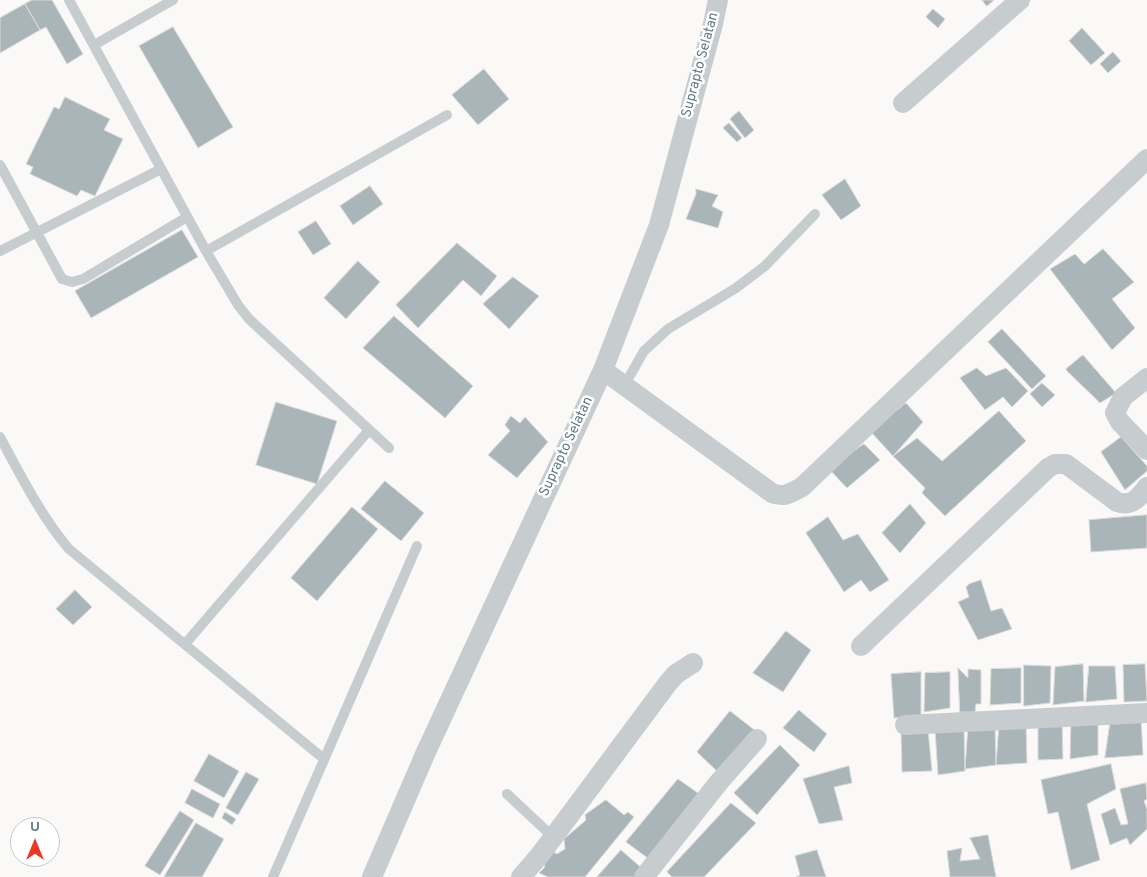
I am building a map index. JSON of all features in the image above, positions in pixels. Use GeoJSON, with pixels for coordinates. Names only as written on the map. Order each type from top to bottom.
{"type":"FeatureCollection","features":[{"type":"Feature","properties":{"kind":"street","name":"Suprapto Selatan"},"geometry":{"type":"LineString","coordinates":[[372,877],[426,752],[603,370],[658,225],[718,0]]}},
{"type":"Feature","properties":{"kind":"street"},"geometry":{"type":"LineString","coordinates":[[903,103],[1020,0]]}},
{"type":"Feature","properties":{"kind":"street"},"geometry":{"type":"LineString","coordinates":[[603,370],[772,493],[780,496],[788,495],[802,487],[1147,159]]}},
{"type":"Feature","properties":{"kind":"street"},"geometry":{"type":"LineString","coordinates":[[1147,378],[1123,397],[1115,413],[1120,422],[1147,450]]}},
{"type":"Feature","properties":{"kind":"street"},"geometry":{"type":"LineString","coordinates":[[861,646],[1048,468],[1055,464],[1066,464],[1117,502],[1123,504],[1128,504],[1138,499],[1147,487]]}},
{"type":"Feature","properties":{"kind":"street"},"geometry":{"type":"LineString","coordinates":[[521,877],[668,683],[676,674],[693,663]]}},
{"type":"Feature","properties":{"kind":"street"},"geometry":{"type":"LineString","coordinates":[[905,725],[1147,713]]}},
{"type":"Feature","properties":{"kind":"street"},"geometry":{"type":"LineString","coordinates":[[644,877],[720,782],[757,740]]}},
{"type":"Feature","properties":{"kind":"lane"},"geometry":{"type":"LineString","coordinates":[[69,0],[187,217],[238,305],[249,319],[389,448]]}},
{"type":"Feature","properties":{"kind":"lane"},"geometry":{"type":"LineString","coordinates":[[94,45],[173,0]]}},
{"type":"Feature","properties":{"kind":"lane"},"geometry":{"type":"LineString","coordinates":[[206,251],[447,115]]}},
{"type":"Feature","properties":{"kind":"lane"},"geometry":{"type":"LineString","coordinates":[[0,165],[62,279],[72,282],[83,279],[187,217]]}},
{"type":"Feature","properties":{"kind":"lane"},"geometry":{"type":"LineString","coordinates":[[0,252],[161,169]]}},
{"type":"Feature","properties":{"kind":"lane"},"geometry":{"type":"LineString","coordinates":[[624,386],[644,351],[668,329],[736,288],[765,266],[815,214]]}},
{"type":"Feature","properties":{"kind":"lane"},"geometry":{"type":"LineString","coordinates":[[185,644],[369,430]]}},
{"type":"Feature","properties":{"kind":"lane"},"geometry":{"type":"LineString","coordinates":[[0,438],[42,512],[69,549],[324,759]]}},
{"type":"Feature","properties":{"kind":"lane"},"geometry":{"type":"LineString","coordinates":[[273,877],[416,546]]}},
{"type":"Feature","properties":{"kind":"lane"},"geometry":{"type":"LineString","coordinates":[[506,794],[553,837]]}},
{"type":"Feature","properties":{"kind":"building"},"geometry":{"type":"Polygon","coordinates":[[[32,0],[52,0],[83,54],[67,64],[46,27],[40,30],[25,4],[32,0]]]}},
{"type":"Feature","properties":{"kind":"building"},"geometry":{"type":"Polygon","coordinates":[[[982,0],[994,0],[987,6],[982,0]]]}},
{"type":"Feature","properties":{"kind":"building"},"geometry":{"type":"Polygon","coordinates":[[[25,4],[40,30],[0,53],[0,18],[25,4]]]}},
{"type":"Feature","properties":{"kind":"building"},"geometry":{"type":"Polygon","coordinates":[[[933,9],[945,19],[938,28],[926,17],[933,9]]]}},
{"type":"Feature","properties":{"kind":"building"},"geometry":{"type":"Polygon","coordinates":[[[173,27],[233,127],[198,148],[139,46],[173,27]]]}},
{"type":"Feature","properties":{"kind":"building"},"geometry":{"type":"Polygon","coordinates":[[[1082,28],[1105,53],[1091,65],[1069,41],[1082,28]]]}},
{"type":"Feature","properties":{"kind":"building"},"geometry":{"type":"Polygon","coordinates":[[[1113,52],[1121,61],[1108,73],[1100,64],[1113,52]]]}},
{"type":"Feature","properties":{"kind":"building"},"geometry":{"type":"Polygon","coordinates":[[[484,69],[509,99],[478,125],[452,95],[484,69]]]}},
{"type":"Feature","properties":{"kind":"building"},"geometry":{"type":"Polygon","coordinates":[[[65,97],[110,119],[104,130],[123,139],[95,196],[81,190],[77,196],[30,174],[33,167],[26,164],[54,107],[59,109],[65,97]]]}},
{"type":"Feature","properties":{"kind":"building"},"geometry":{"type":"Polygon","coordinates":[[[739,111],[754,130],[745,138],[730,119],[739,111]]]}},
{"type":"Feature","properties":{"kind":"building"},"geometry":{"type":"Polygon","coordinates":[[[729,123],[742,138],[737,142],[723,128],[729,123]]]}},
{"type":"Feature","properties":{"kind":"building"},"geometry":{"type":"Polygon","coordinates":[[[845,179],[861,206],[841,220],[822,195],[845,179]]]}},
{"type":"Feature","properties":{"kind":"building"},"geometry":{"type":"Polygon","coordinates":[[[370,186],[383,204],[353,225],[340,206],[370,186]]]}},
{"type":"Feature","properties":{"kind":"building"},"geometry":{"type":"Polygon","coordinates":[[[696,189],[718,195],[712,206],[723,212],[718,228],[686,219],[696,194],[696,189]]]}},
{"type":"Feature","properties":{"kind":"building"},"geometry":{"type":"Polygon","coordinates":[[[316,221],[331,244],[313,255],[298,232],[316,221]]]}},
{"type":"Feature","properties":{"kind":"building"},"geometry":{"type":"Polygon","coordinates":[[[182,230],[198,257],[91,318],[75,291],[182,230]]]}},
{"type":"Feature","properties":{"kind":"building"},"geometry":{"type":"Polygon","coordinates":[[[457,243],[497,276],[481,296],[463,280],[418,328],[396,305],[457,243]]]}},
{"type":"Feature","properties":{"kind":"building"},"geometry":{"type":"Polygon","coordinates":[[[1103,249],[1134,282],[1112,299],[1135,328],[1112,350],[1050,269],[1075,254],[1084,264],[1103,249]]]}},
{"type":"Feature","properties":{"kind":"building"},"geometry":{"type":"Polygon","coordinates":[[[358,261],[380,282],[346,319],[324,298],[358,261]]]}},
{"type":"Feature","properties":{"kind":"building"},"geometry":{"type":"Polygon","coordinates":[[[513,277],[539,296],[509,329],[483,304],[513,277]]]}},
{"type":"Feature","properties":{"kind":"building"},"geometry":{"type":"Polygon","coordinates":[[[394,316],[473,386],[445,418],[363,348],[394,316]]]}},
{"type":"Feature","properties":{"kind":"building"},"geometry":{"type":"Polygon","coordinates":[[[1002,329],[1046,376],[1032,389],[988,342],[1002,329]]]}},
{"type":"Feature","properties":{"kind":"building"},"geometry":{"type":"Polygon","coordinates":[[[1083,355],[1116,393],[1100,403],[1066,369],[1083,355]]]}},
{"type":"Feature","properties":{"kind":"building"},"geometry":{"type":"Polygon","coordinates":[[[977,368],[986,376],[1006,368],[1028,391],[1012,407],[1003,397],[985,410],[960,378],[977,368]]]}},
{"type":"Feature","properties":{"kind":"building"},"geometry":{"type":"Polygon","coordinates":[[[1042,383],[1055,395],[1042,407],[1030,394],[1042,383]]]}},
{"type":"Feature","properties":{"kind":"building"},"geometry":{"type":"Polygon","coordinates":[[[276,402],[337,421],[317,484],[256,465],[276,402]]]}},
{"type":"Feature","properties":{"kind":"building"},"geometry":{"type":"Polygon","coordinates":[[[906,403],[923,422],[893,456],[871,432],[906,403]]]}},
{"type":"Feature","properties":{"kind":"building"},"geometry":{"type":"Polygon","coordinates":[[[999,411],[1026,441],[945,516],[922,493],[925,488],[893,456],[917,438],[942,461],[999,411]]]}},
{"type":"Feature","properties":{"kind":"building"},"geometry":{"type":"Polygon","coordinates":[[[511,416],[520,423],[525,417],[548,442],[517,478],[488,455],[510,431],[505,425],[511,416]]]}},
{"type":"Feature","properties":{"kind":"building"},"geometry":{"type":"Polygon","coordinates":[[[1121,437],[1147,466],[1147,471],[1125,490],[1101,452],[1121,437]]]}},
{"type":"Feature","properties":{"kind":"building"},"geometry":{"type":"Polygon","coordinates":[[[864,444],[880,460],[847,488],[829,469],[864,444]]]}},
{"type":"Feature","properties":{"kind":"building"},"geometry":{"type":"Polygon","coordinates":[[[385,481],[424,513],[401,541],[361,509],[385,481]]]}},
{"type":"Feature","properties":{"kind":"building"},"geometry":{"type":"Polygon","coordinates":[[[910,504],[926,523],[900,553],[882,533],[910,504]]]}},
{"type":"Feature","properties":{"kind":"building"},"geometry":{"type":"Polygon","coordinates":[[[352,507],[378,529],[317,601],[291,578],[352,507]]]}},
{"type":"Feature","properties":{"kind":"building"},"geometry":{"type":"Polygon","coordinates":[[[1147,515],[1147,548],[1091,552],[1089,520],[1147,515]]]}},
{"type":"Feature","properties":{"kind":"building"},"geometry":{"type":"Polygon","coordinates":[[[828,517],[843,540],[858,534],[889,580],[870,592],[861,580],[844,592],[806,533],[828,517]]]}},
{"type":"Feature","properties":{"kind":"building"},"geometry":{"type":"Polygon","coordinates":[[[981,580],[991,611],[1002,608],[1012,629],[978,640],[958,602],[969,597],[966,587],[969,584],[981,580]]]}},
{"type":"Feature","properties":{"kind":"building"},"geometry":{"type":"Polygon","coordinates":[[[75,590],[92,607],[73,625],[56,609],[75,590]]]}},
{"type":"Feature","properties":{"kind":"building"},"geometry":{"type":"Polygon","coordinates":[[[786,631],[811,650],[783,692],[753,673],[786,631]]]}},
{"type":"Feature","properties":{"kind":"building"},"geometry":{"type":"Polygon","coordinates":[[[1083,664],[1084,701],[1053,705],[1055,667],[1083,664]]]}},
{"type":"Feature","properties":{"kind":"building"},"geometry":{"type":"Polygon","coordinates":[[[1145,664],[1147,701],[1124,702],[1123,665],[1145,664]]]}},
{"type":"Feature","properties":{"kind":"building"},"geometry":{"type":"Polygon","coordinates":[[[1024,665],[1051,666],[1050,703],[1024,706],[1024,665]]]}},
{"type":"Feature","properties":{"kind":"building"},"geometry":{"type":"Polygon","coordinates":[[[1089,666],[1115,666],[1117,699],[1086,702],[1089,666]]]}},
{"type":"Feature","properties":{"kind":"building"},"geometry":{"type":"Polygon","coordinates":[[[958,668],[968,678],[968,669],[981,670],[981,704],[976,704],[975,712],[960,712],[958,668]]]}},
{"type":"Feature","properties":{"kind":"building"},"geometry":{"type":"Polygon","coordinates":[[[1021,668],[1021,703],[990,705],[991,669],[1021,668]]]}},
{"type":"Feature","properties":{"kind":"building"},"geometry":{"type":"Polygon","coordinates":[[[921,672],[921,716],[894,718],[891,674],[921,672]]]}},
{"type":"Feature","properties":{"kind":"building"},"geometry":{"type":"Polygon","coordinates":[[[950,672],[950,708],[924,712],[925,673],[950,672]]]}},
{"type":"Feature","properties":{"kind":"building"},"geometry":{"type":"Polygon","coordinates":[[[799,710],[827,734],[814,752],[783,728],[799,710]]]}},
{"type":"Feature","properties":{"kind":"building"},"geometry":{"type":"Polygon","coordinates":[[[730,711],[757,732],[720,774],[697,752],[730,711]]]}},
{"type":"Feature","properties":{"kind":"building"},"geometry":{"type":"Polygon","coordinates":[[[1111,717],[1141,718],[1143,755],[1105,758],[1111,717]]]}},
{"type":"Feature","properties":{"kind":"building"},"geometry":{"type":"Polygon","coordinates":[[[1098,719],[1098,755],[1070,759],[1071,720],[1098,719]]]}},
{"type":"Feature","properties":{"kind":"building"},"geometry":{"type":"Polygon","coordinates":[[[1062,721],[1063,759],[1038,760],[1038,722],[1062,721]]]}},
{"type":"Feature","properties":{"kind":"building"},"geometry":{"type":"Polygon","coordinates":[[[1026,723],[1027,763],[996,765],[999,724],[1026,723]]]}},
{"type":"Feature","properties":{"kind":"building"},"geometry":{"type":"Polygon","coordinates":[[[995,724],[996,765],[965,769],[968,725],[995,724]]]}},
{"type":"Feature","properties":{"kind":"building"},"geometry":{"type":"Polygon","coordinates":[[[964,728],[965,771],[938,775],[935,729],[964,728]]]}},
{"type":"Feature","properties":{"kind":"building"},"geometry":{"type":"Polygon","coordinates":[[[928,730],[932,771],[902,772],[901,731],[928,730]]]}},
{"type":"Feature","properties":{"kind":"building"},"geometry":{"type":"Polygon","coordinates":[[[780,745],[800,765],[757,815],[734,793],[780,745]]]}},
{"type":"Feature","properties":{"kind":"building"},"geometry":{"type":"Polygon","coordinates":[[[209,754],[239,771],[224,798],[194,781],[209,754]]]}},
{"type":"Feature","properties":{"kind":"building"},"geometry":{"type":"Polygon","coordinates":[[[1111,764],[1116,789],[1087,804],[1100,860],[1071,870],[1058,812],[1048,814],[1041,780],[1111,764]]]}},
{"type":"Feature","properties":{"kind":"building"},"geometry":{"type":"Polygon","coordinates":[[[849,766],[852,783],[834,787],[843,820],[819,824],[803,779],[849,766]]]}},
{"type":"Feature","properties":{"kind":"building"},"geometry":{"type":"Polygon","coordinates":[[[246,772],[259,779],[238,815],[226,808],[246,772]]]}},
{"type":"Feature","properties":{"kind":"building"},"geometry":{"type":"Polygon","coordinates":[[[678,779],[705,798],[649,859],[626,842],[678,779]]]}},
{"type":"Feature","properties":{"kind":"building"},"geometry":{"type":"Polygon","coordinates":[[[1146,783],[1147,799],[1144,801],[1147,809],[1147,829],[1130,845],[1127,838],[1110,845],[1101,814],[1115,808],[1121,825],[1128,824],[1120,789],[1146,783]]]}},
{"type":"Feature","properties":{"kind":"building"},"geometry":{"type":"Polygon","coordinates":[[[192,789],[220,804],[213,818],[185,803],[192,789]]]}},
{"type":"Feature","properties":{"kind":"building"},"geometry":{"type":"Polygon","coordinates":[[[606,800],[624,815],[628,812],[634,817],[585,877],[548,877],[539,873],[545,867],[542,859],[552,851],[557,854],[565,849],[564,839],[586,820],[585,815],[606,800]]]}},
{"type":"Feature","properties":{"kind":"building"},"geometry":{"type":"Polygon","coordinates":[[[731,803],[756,823],[704,877],[672,877],[667,872],[731,803]]]}},
{"type":"Feature","properties":{"kind":"building"},"geometry":{"type":"Polygon","coordinates":[[[180,811],[194,820],[160,875],[145,866],[180,811]]]}},
{"type":"Feature","properties":{"kind":"building"},"geometry":{"type":"Polygon","coordinates":[[[225,812],[236,819],[232,825],[222,818],[225,812]]]}},
{"type":"Feature","properties":{"kind":"building"},"geometry":{"type":"Polygon","coordinates":[[[196,823],[224,839],[202,877],[164,877],[196,823]]]}},
{"type":"Feature","properties":{"kind":"building"},"geometry":{"type":"Polygon","coordinates":[[[988,835],[996,877],[950,877],[947,851],[962,848],[960,861],[980,859],[970,838],[988,835]]]}},
{"type":"Feature","properties":{"kind":"building"},"geometry":{"type":"Polygon","coordinates":[[[621,850],[645,871],[640,877],[597,877],[621,850]]]}},
{"type":"Feature","properties":{"kind":"building"},"geometry":{"type":"Polygon","coordinates":[[[817,850],[826,877],[796,877],[800,875],[795,856],[817,850]]]}}]}
